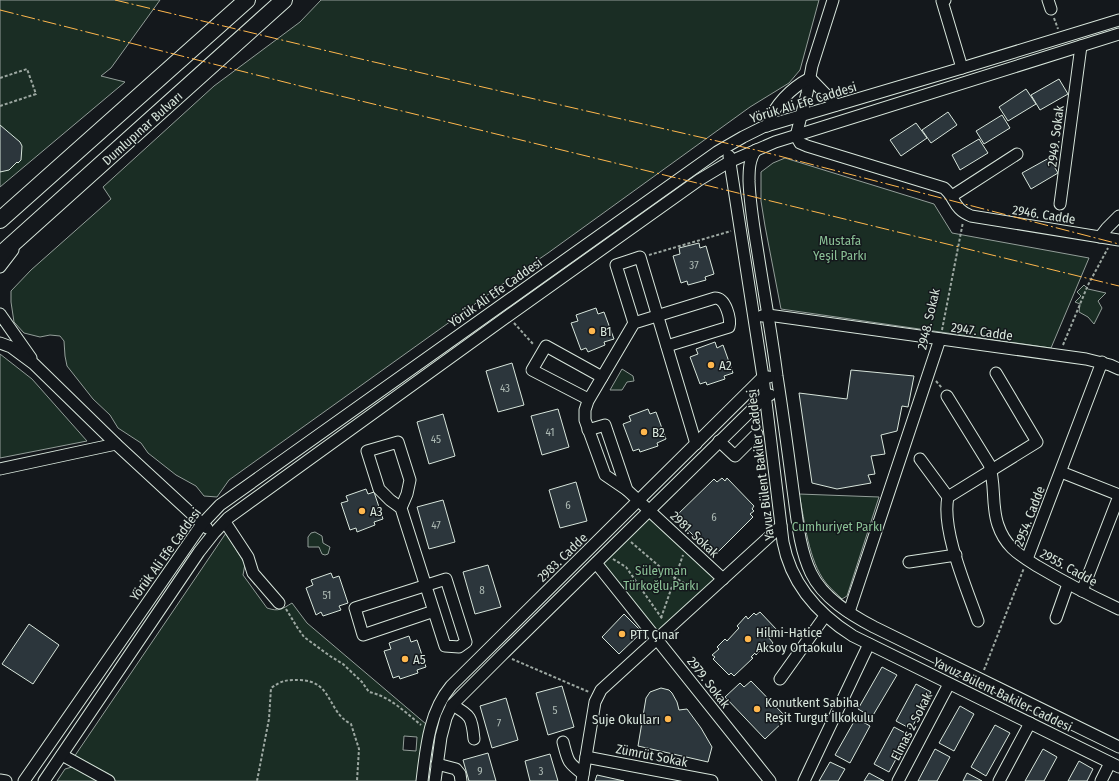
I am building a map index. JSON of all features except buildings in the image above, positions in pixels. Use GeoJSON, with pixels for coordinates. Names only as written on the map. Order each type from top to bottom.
{"type":"FeatureCollection","features":[{"type":"Feature","properties":{"kind":"highway","name":"Dumlupınar Bulvarı"},"geometry":{"type":"LineString","coordinates":[[0,220],[248,0]]}},
{"type":"Feature","properties":{"kind":"highway","name":"Dumlupınar Bulvarı"},"geometry":{"type":"LineString","coordinates":[[0,256],[284,0]]}},
{"type":"Feature","properties":{"kind":"street"},"geometry":{"type":"LineString","coordinates":[[833,0],[800,116],[796,136],[800,143],[944,188],[952,196],[956,206],[964,213]]}},
{"type":"Feature","properties":{"kind":"street"},"geometry":{"type":"LineString","coordinates":[[945,0],[942,1],[962,68]]}},
{"type":"Feature","properties":{"kind":"street","name":"Yörük Ali Efe Caddesi"},"geometry":{"type":"LineString","coordinates":[[24,781],[202,524],[214,511],[228,499],[711,156],[739,139],[767,126],[1119,20]]}},
{"type":"Feature","properties":{"kind":"street","name":"Yörük Ali Efe Caddesi"},"geometry":{"type":"LineString","coordinates":[[44,781],[199,552],[214,533],[235,512],[686,189],[729,162],[756,150],[1119,34]]}},
{"type":"Feature","properties":{"kind":"street","name":"2949. Sokak"},"geometry":{"type":"LineString","coordinates":[[1060,204],[1081,46]]}},
{"type":"Feature","properties":{"kind":"street"},"geometry":{"type":"LineString","coordinates":[[810,78],[836,105]]}},
{"type":"Feature","properties":{"kind":"street"},"geometry":{"type":"LineString","coordinates":[[767,126],[774,111],[783,100],[797,85],[810,78]]}},
{"type":"Feature","properties":{"kind":"street"},"geometry":{"type":"LineString","coordinates":[[729,162],[731,149],[739,139]]}},
{"type":"Feature","properties":{"kind":"street","name":"Yavuz Bülent Bakiler Caddesi"},"geometry":{"type":"LineString","coordinates":[[756,150],[750,162],[752,216],[780,394],[798,523],[810,572],[818,585],[833,600],[849,612],[874,627],[1119,747]]}},
{"type":"Feature","properties":{"kind":"street"},"geometry":{"type":"LineString","coordinates":[[952,196],[1017,154]]}},
{"type":"Feature","properties":{"kind":"street","name":"Yavuz Bülent Bakiler Caddesi"},"geometry":{"type":"LineString","coordinates":[[729,162],[766,396],[784,550],[792,573],[808,597],[825,616],[846,631],[948,684],[1115,765]]}},
{"type":"Feature","properties":{"kind":"street","name":"2946. Cadde"},"geometry":{"type":"LineString","coordinates":[[964,213],[974,216],[1116,240]]}},
{"type":"Feature","properties":{"kind":"street"},"geometry":{"type":"LineString","coordinates":[[1100,237],[1119,216]]}},
{"type":"Feature","properties":{"kind":"street"},"geometry":{"type":"LineString","coordinates":[[0,267],[26,232]]}},
{"type":"Feature","properties":{"kind":"street"},"geometry":{"type":"LineString","coordinates":[[634,323],[616,265],[640,257],[696,444]]}},
{"type":"Feature","properties":{"kind":"street"},"geometry":{"type":"LineString","coordinates":[[602,377],[546,346],[532,370],[588,400],[602,377],[634,323],[715,298],[720,298],[724,303],[730,322],[729,327],[667,346]]}},
{"type":"Feature","properties":{"kind":"street"},"geometry":{"type":"LineString","coordinates":[[0,314],[34,364]]}},
{"type":"Feature","properties":{"kind":"street","name":"2947. Cadde"},"geometry":{"type":"LineString","coordinates":[[754,316],[768,315],[1102,362],[1119,369]]}},
{"type":"Feature","properties":{"kind":"street","name":"2948. Sokak"},"geometry":{"type":"LineString","coordinates":[[849,612],[940,339]]}},
{"type":"Feature","properties":{"kind":"street"},"geometry":{"type":"LineString","coordinates":[[0,342],[11,347],[34,364],[116,444],[202,524],[214,533]]}},
{"type":"Feature","properties":{"kind":"street","name":"2954. Cadde"},"geometry":{"type":"LineString","coordinates":[[1027,559],[1102,362]]}},
{"type":"Feature","properties":{"kind":"street"},"geometry":{"type":"LineString","coordinates":[[948,498],[1037,442],[996,373]]}},
{"type":"Feature","properties":{"kind":"street"},"geometry":{"type":"LineString","coordinates":[[763,377],[777,375]]}},
{"type":"Feature","properties":{"kind":"street","name":"2983. Cadde"},"geometry":{"type":"LineString","coordinates":[[422,781],[429,735],[436,712],[446,692],[763,377]]}},
{"type":"Feature","properties":{"kind":"street"},"geometry":{"type":"LineString","coordinates":[[434,781],[441,737],[450,709],[502,654],[766,396],[780,394]]}},
{"type":"Feature","properties":{"kind":"street"},"geometry":{"type":"LineString","coordinates":[[947,396],[989,464],[991,471]]}},
{"type":"Feature","properties":{"kind":"street","name":"2981. Sokak"},"geometry":{"type":"LineString","coordinates":[[588,400],[584,415],[605,475],[627,490],[723,579]]}},
{"type":"Feature","properties":{"kind":"street"},"geometry":{"type":"LineString","coordinates":[[588,430],[605,425],[627,490]]}},
{"type":"Feature","properties":{"kind":"street"},"geometry":{"type":"LineString","coordinates":[[719,441],[735,456],[757,434]]}},
{"type":"Feature","properties":{"kind":"street"},"geometry":{"type":"LineString","coordinates":[[401,508],[407,494],[410,480],[398,442],[368,450],[379,489],[401,508],[445,646],[460,647],[467,654],[478,659]]}},
{"type":"Feature","properties":{"kind":"street"},"geometry":{"type":"LineString","coordinates":[[0,469],[116,444]]}},
{"type":"Feature","properties":{"kind":"street"},"geometry":{"type":"LineString","coordinates":[[920,459],[948,498],[946,519],[956,555],[978,621]]}},
{"type":"Feature","properties":{"kind":"street","name":"2955. Cadde"},"geometry":{"type":"LineString","coordinates":[[991,471],[995,515],[999,530],[1011,547],[1027,559],[1068,584],[1119,609]]}},
{"type":"Feature","properties":{"kind":"street"},"geometry":{"type":"LineString","coordinates":[[1061,472],[1119,495],[1082,591]]}},
{"type":"Feature","properties":{"kind":"street"},"geometry":{"type":"LineString","coordinates":[[225,522],[248,557],[253,573],[279,603]]}},
{"type":"Feature","properties":{"kind":"street"},"geometry":{"type":"LineString","coordinates":[[583,777],[597,696],[606,685],[781,526]]}},
{"type":"Feature","properties":{"kind":"street"},"geometry":{"type":"LineString","coordinates":[[909,562],[956,555]]}},
{"type":"Feature","properties":{"kind":"street","name":"2979. Sokak"},"geometry":{"type":"LineString","coordinates":[[596,562],[770,781]]}},
{"type":"Feature","properties":{"kind":"street"},"geometry":{"type":"LineString","coordinates":[[434,612],[364,634],[355,608],[446,579],[466,639],[460,647]]}},
{"type":"Feature","properties":{"kind":"street"},"geometry":{"type":"LineString","coordinates":[[1056,618],[1068,584]]}},
{"type":"Feature","properties":{"kind":"street"},"geometry":{"type":"LineString","coordinates":[[780,679],[825,616]]}},
{"type":"Feature","properties":{"kind":"street"},"geometry":{"type":"LineString","coordinates":[[804,781],[870,644]]}},
{"type":"Feature","properties":{"kind":"street","name":"Elmas 2 Sokak"},"geometry":{"type":"LineString","coordinates":[[898,781],[948,684]]}},
{"type":"Feature","properties":{"kind":"street"},"geometry":{"type":"LineString","coordinates":[[436,712],[450,709],[465,712],[469,716],[472,724],[474,739]]}},
{"type":"Feature","properties":{"kind":"street"},"geometry":{"type":"LineString","coordinates":[[999,781],[1030,723]]}},
{"type":"Feature","properties":{"kind":"street"},"geometry":{"type":"LineString","coordinates":[[563,742],[568,761],[583,777]]}},
{"type":"Feature","properties":{"kind":"street"},"geometry":{"type":"LineString","coordinates":[[62,755],[109,781]]}},
{"type":"Feature","properties":{"kind":"street","name":"Zümrüt Sokak"},"geometry":{"type":"LineString","coordinates":[[586,757],[712,781]]}},
{"type":"Feature","properties":{"kind":"street"},"geometry":{"type":"LineString","coordinates":[[437,764],[456,769],[459,772],[461,781]]}},
{"type":"Feature","properties":{"kind":"street"},"geometry":{"type":"LineString","coordinates":[[1101,781],[1115,765]]}},
{"type":"Feature","properties":{"kind":"street"},"geometry":{"type":"LineString","coordinates":[[0,780],[6,781]]}},
{"type":"Feature","properties":{"kind":"path"},"geometry":{"type":"LineString","coordinates":[[1049,5],[1061,38]]}},
{"type":"Feature","properties":{"kind":"path"},"geometry":{"type":"LineString","coordinates":[[0,78],[27,70],[36,94],[0,106]]}},
{"type":"Feature","properties":{"kind":"path","name":"2948. Sokak"},"geometry":{"type":"LineString","coordinates":[[940,339],[964,213]]}},
{"type":"Feature","properties":{"kind":"path"},"geometry":{"type":"LineString","coordinates":[[640,257],[740,229]]}},
{"type":"Feature","properties":{"kind":"path"},"geometry":{"type":"LineString","coordinates":[[1059,356],[1095,269],[1116,240]]}},
{"type":"Feature","properties":{"kind":"path"},"geometry":{"type":"LineString","coordinates":[[508,316],[542,354]]}},
{"type":"Feature","properties":{"kind":"path"},"geometry":{"type":"LineString","coordinates":[[929,374],[939,384],[947,396]]}},
{"type":"Feature","properties":{"kind":"path"},"geometry":{"type":"LineString","coordinates":[[624,536],[653,562],[675,578],[704,595]]}},
{"type":"Feature","properties":{"kind":"path"},"geometry":{"type":"LineString","coordinates":[[661,618],[686,545]]}},
{"type":"Feature","properties":{"kind":"path"},"geometry":{"type":"LineString","coordinates":[[605,554],[626,567],[661,618],[669,627]]}},
{"type":"Feature","properties":{"kind":"path","name":"2954. Cadde"},"geometry":{"type":"LineString","coordinates":[[981,679],[1027,559]]}},
{"type":"Feature","properties":{"kind":"path"},"geometry":{"type":"LineString","coordinates":[[279,603],[285,607],[304,637],[343,664],[362,682],[369,692],[391,701],[421,725],[429,735]]}},
{"type":"Feature","properties":{"kind":"path"},"geometry":{"type":"LineString","coordinates":[[502,654],[597,696]]}},
{"type":"Feature","properties":{"kind":"path"},"geometry":{"type":"LineString","coordinates":[[257,781],[269,719],[271,688],[284,680],[302,680],[312,681],[320,685],[343,720],[351,724],[360,750],[357,781]]}},
{"type":"Feature","properties":{"kind":"green space"},"geometry":{"type":"Polygon","coordinates":[[[0,0],[160,0],[111,68],[101,76],[125,82],[0,187],[0,0]]]}},
{"type":"Feature","properties":{"kind":"green space"},"geometry":{"type":"Polygon","coordinates":[[[321,0],[819,0],[800,70],[789,83],[750,107],[229,480],[217,497],[204,496],[196,486],[176,475],[148,453],[141,443],[118,428],[110,415],[93,399],[67,366],[64,341],[60,336],[50,335],[40,337],[24,333],[14,322],[11,291],[31,270],[111,199],[103,187],[214,86],[300,22],[321,0]]]}},
{"type":"Feature","properties":{"kind":"green space","name":"Mustafa Yeşil Parkı"},"geometry":{"type":"Polygon","coordinates":[[[785,158],[934,204],[952,233],[1089,258],[1051,348],[781,309],[761,201],[761,172],[773,163],[785,158]]]}},
{"type":"Feature","properties":{"kind":"green space"},"geometry":{"type":"Polygon","coordinates":[[[1084,285],[1088,289],[1106,293],[1098,301],[1102,308],[1094,324],[1088,317],[1079,312],[1080,304],[1075,302],[1081,296],[1077,292],[1084,285]]]}},
{"type":"Feature","properties":{"kind":"green space"},"geometry":{"type":"Polygon","coordinates":[[[0,354],[32,379],[87,441],[0,458],[0,354]]]}},
{"type":"Feature","properties":{"kind":"green space"},"geometry":{"type":"Polygon","coordinates":[[[622,369],[633,376],[634,381],[627,382],[622,390],[610,390],[622,369]]]}},
{"type":"Feature","properties":{"kind":"green space","name":"Cumhuriyet Parkı"},"geometry":{"type":"Polygon","coordinates":[[[799,494],[879,497],[847,596],[842,599],[826,583],[815,563],[808,540],[799,494]]]}},
{"type":"Feature","properties":{"kind":"green space","name":"Süleyman Türkoğlu Parkı"},"geometry":{"type":"Polygon","coordinates":[[[649,511],[723,579],[657,638],[596,563],[649,511]]]}},
{"type":"Feature","properties":{"kind":"green space"},"geometry":{"type":"Polygon","coordinates":[[[315,532],[322,536],[323,543],[330,547],[328,554],[322,554],[319,547],[308,547],[308,537],[311,533],[315,532]]]}},
{"type":"Feature","properties":{"kind":"green space"},"geometry":{"type":"Polygon","coordinates":[[[226,533],[245,564],[243,575],[267,608],[275,610],[280,609],[292,603],[307,623],[426,724],[418,781],[115,781],[75,760],[74,757],[226,533]],[[404,736],[403,750],[416,751],[417,737],[404,736]]]}},
{"type":"Feature","properties":{"kind":"green space"},"geometry":{"type":"Polygon","coordinates":[[[72,767],[103,781],[57,781],[65,769],[72,767]]]}},
{"type":"Feature","properties":{"kind":"power"},"geometry":{"type":"LineString","coordinates":[[115,0],[361,59],[756,150],[1119,244]]}},
{"type":"Feature","properties":{"kind":"power"},"geometry":{"type":"LineString","coordinates":[[0,10],[316,90],[1119,286]]}},
{"type":"Feature","properties":{"kind":"place","name":"B1"},"geometry":{"type":"Point","coordinates":[592,331]}},
{"type":"Feature","properties":{"kind":"place","name":"A2"},"geometry":{"type":"Point","coordinates":[711,365]}},
{"type":"Feature","properties":{"kind":"place","name":"B2"},"geometry":{"type":"Point","coordinates":[644,432]}},
{"type":"Feature","properties":{"kind":"place","name":"A3"},"geometry":{"type":"Point","coordinates":[362,511]}},
{"type":"Feature","properties":{"kind":"place","name":"PTT Çınar"},"geometry":{"type":"Point","coordinates":[622,634]}},
{"type":"Feature","properties":{"kind":"place","name":"Hilmi-Hatice Aksoy Ortaokulu"},"geometry":{"type":"Point","coordinates":[748,639]}},
{"type":"Feature","properties":{"kind":"place","name":"A5"},"geometry":{"type":"Point","coordinates":[405,659]}},
{"type":"Feature","properties":{"kind":"place","name":"Konutkent Sabiha Reşit Turgut İlkokulu"},"geometry":{"type":"Point","coordinates":[757,709]}},
{"type":"Feature","properties":{"kind":"place","name":"Suje Okulları"},"geometry":{"type":"Point","coordinates":[668,719]}}]}
